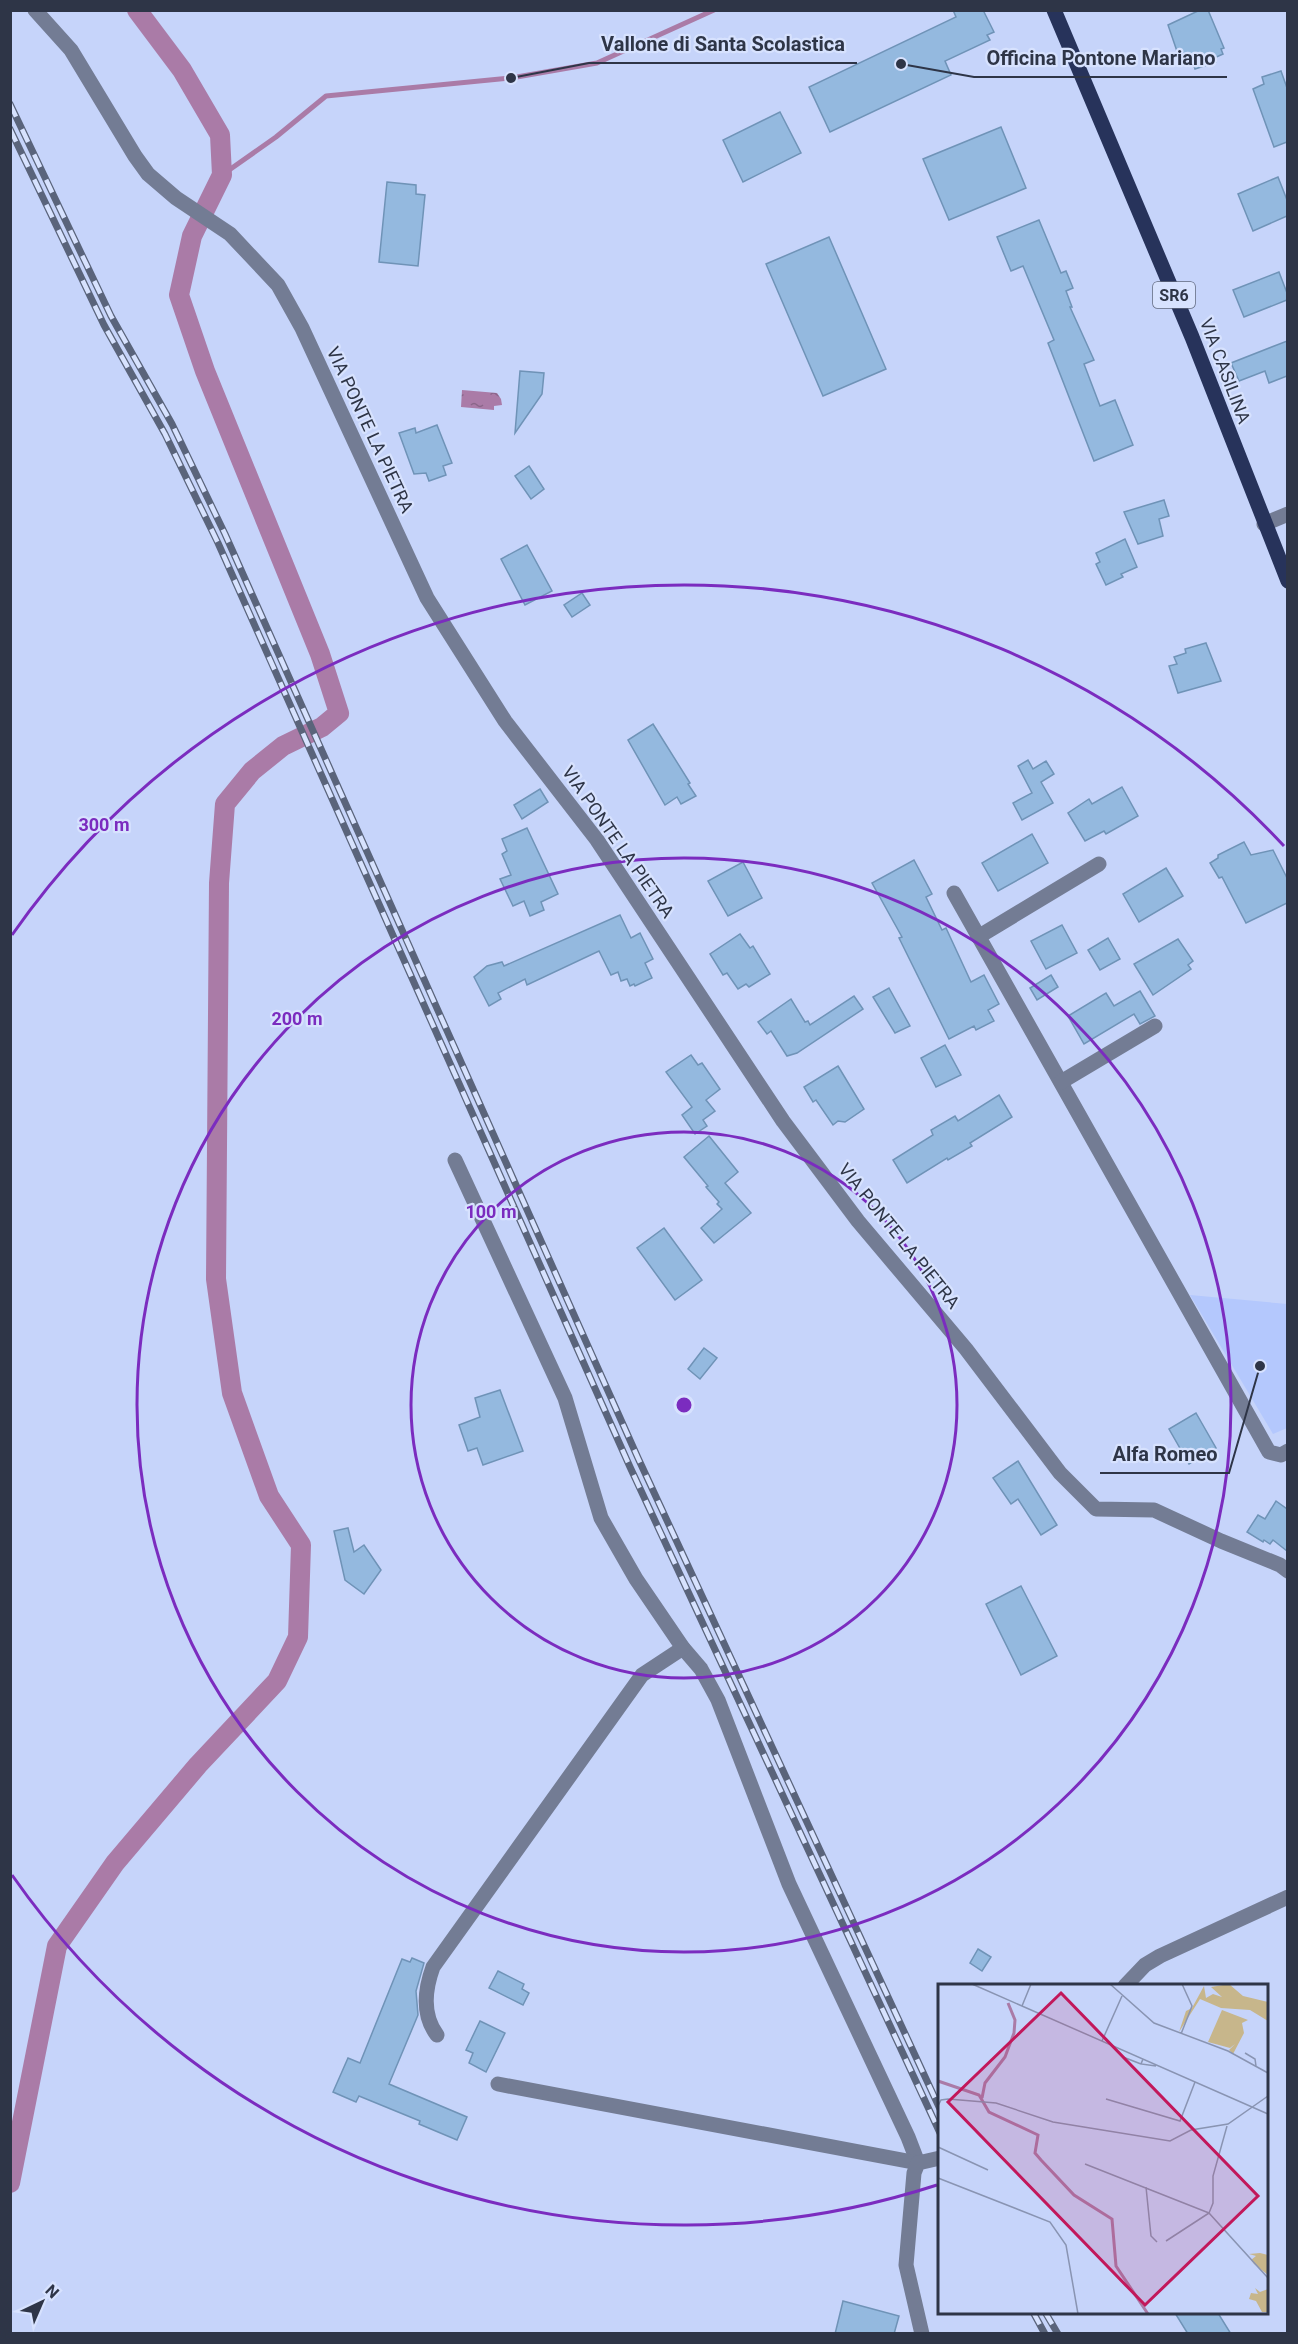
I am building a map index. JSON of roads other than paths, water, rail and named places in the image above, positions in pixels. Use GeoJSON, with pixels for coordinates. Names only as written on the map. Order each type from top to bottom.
{"type":"FeatureCollection","features":[{"type":"Feature","properties":{"kind":"main road","name":"VIA CASILINA"},"geometry":{"type":"LineString","coordinates":[[1054,10],[1192,336],[1287,581]]}},
{"type":"Feature","properties":{"kind":"street","name":"VIA PONTE LA PIETRA"},"geometry":{"type":"LineString","coordinates":[[35,10],[70,50],[148,174],[195,211],[230,234],[278,285],[302,328],[427,598],[493,702],[597,840],[783,1121],[858,1221],[966,1349],[1060,1473],[1096,1509],[1154,1510],[1280,1565],[1287,1571]]}},
{"type":"Feature","properties":{"kind":"street"},"geometry":{"type":"LineString","coordinates":[[1264,524],[1287,514]]}},
{"type":"Feature","properties":{"kind":"street"},"geometry":{"type":"LineString","coordinates":[[978,937],[1100,864]]}},
{"type":"Feature","properties":{"kind":"street"},"geometry":{"type":"LineString","coordinates":[[954,893],[1269,1452],[1281,1455],[1287,1451]]}},
{"type":"Feature","properties":{"kind":"street"},"geometry":{"type":"LineString","coordinates":[[1061,1082],[1155,1026]]}},
{"type":"Feature","properties":{"kind":"street"},"geometry":{"type":"LineString","coordinates":[[455,1160],[565,1398],[601,1518],[636,1579],[701,1669],[718,1700],[789,1884],[918,2163],[914,2173],[906,2265],[922,2334]]}},
{"type":"Feature","properties":{"kind":"street"},"geometry":{"type":"LineString","coordinates":[[437,2035],[429,2024],[426,1986],[433,1967],[642,1675],[684,1648]]}},
{"type":"Feature","properties":{"kind":"street"},"geometry":{"type":"LineString","coordinates":[[1127,1984],[1145,1965],[1160,1956],[1287,1898]]}},
{"type":"Feature","properties":{"kind":"street"},"geometry":{"type":"LineString","coordinates":[[498,2084],[918,2163],[938,2158]]}},
{"type":"Feature","properties":{"kind":"water"},"geometry":{"type":"Polygon","coordinates":[[[462,390],[497,393],[502,405],[494,406],[494,410],[461,407],[462,390]]]}},
{"type":"Feature","properties":{"kind":"waterway"},"geometry":{"type":"LineString","coordinates":[[10,2183],[57,1946],[115,1863],[198,1765],[277,1681],[298,1637],[301,1545],[269,1496],[232,1393],[216,1279],[219,883],[225,804],[252,771],[283,746],[322,727],[339,713],[320,654],[205,371],[179,295],[192,236],[222,175],[220,135],[182,70],[137,10]]}},
{"type":"Feature","properties":{"kind":"waterway"},"geometry":{"type":"LineString","coordinates":[[222,175],[276,137],[326,96],[511,78],[597,63],[714,10]]}},
{"type":"Feature","properties":{"kind":"railway"},"geometry":{"type":"LineString","coordinates":[[10,104],[111,316],[172,424],[225,534],[638,1458],[938,2105]]}},
{"type":"Feature","properties":{"kind":"railway"},"geometry":{"type":"LineString","coordinates":[[10,129],[104,325],[165,434],[218,543],[630,1467],[938,2129]]}},
{"type":"Feature","properties":{"kind":"railway"},"geometry":{"type":"LineString","coordinates":[[1034,2314],[1045,2334]]}},
{"type":"Feature","properties":{"kind":"railway"},"geometry":{"type":"LineString","coordinates":[[1046,2314],[1058,2334]]}},
{"type":"Feature","properties":{"kind":"place","name":"Officina Pontone Mariano"},"geometry":{"type":"Point","coordinates":[901,64]}},
{"type":"Feature","properties":{"kind":"place","name":"Vallone di Santa Scolastica"},"geometry":{"type":"Point","coordinates":[511,78]}},
{"type":"Feature","properties":{"kind":"place","name":"Alfa Romeo"},"geometry":{"type":"Point","coordinates":[1260,1366]}}]}
